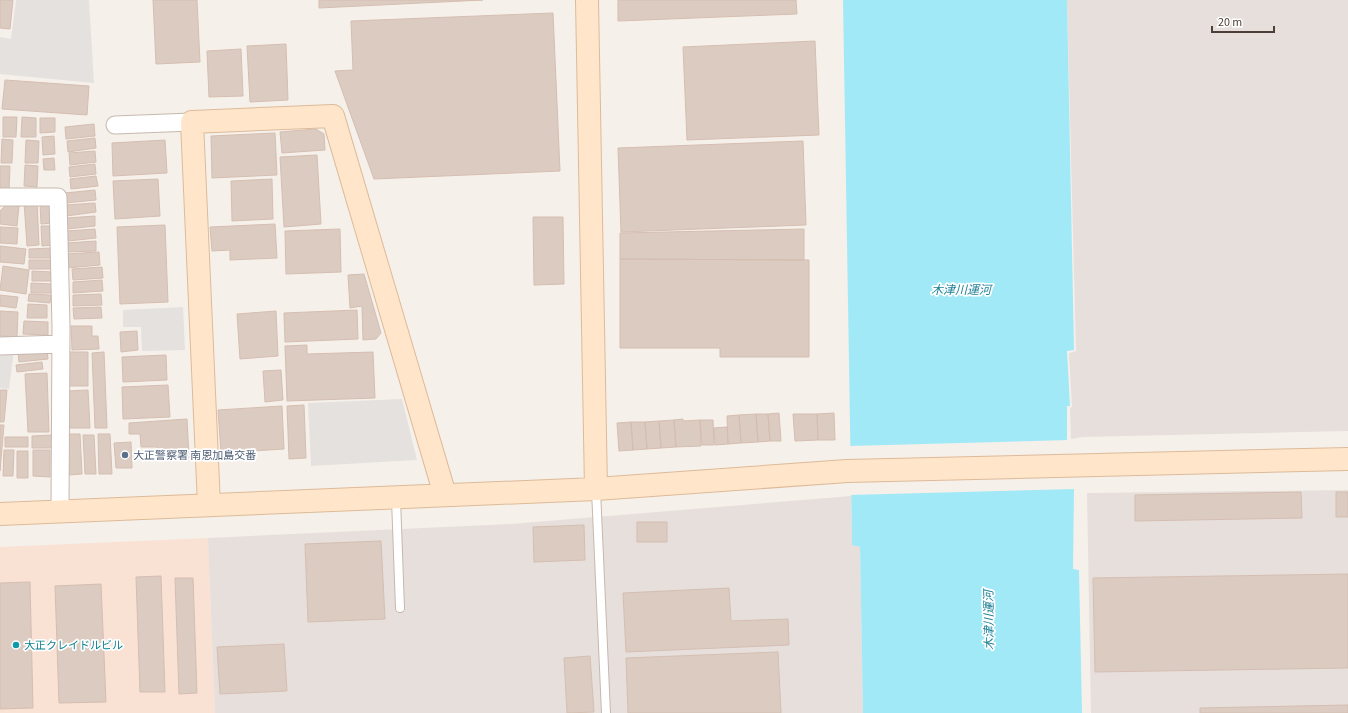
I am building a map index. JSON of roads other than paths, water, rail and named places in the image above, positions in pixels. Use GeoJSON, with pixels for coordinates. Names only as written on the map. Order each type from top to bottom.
{"type":"FeatureCollection","features":[{"type":"Feature","properties":{"kind":"street"},"geometry":{"type":"LineString","coordinates":[[587,0],[596,489]]}},
{"type":"Feature","properties":{"kind":"street"},"geometry":{"type":"LineString","coordinates":[[115,125],[333,116],[445,495]]}},
{"type":"Feature","properties":{"kind":"street"},"geometry":{"type":"LineString","coordinates":[[192,122],[208,505]]}},
{"type":"Feature","properties":{"kind":"street"},"geometry":{"type":"LineString","coordinates":[[0,197],[58,197],[61,344],[60,511]]}},
{"type":"Feature","properties":{"kind":"street"},"geometry":{"type":"LineString","coordinates":[[0,346],[61,344]]}},
{"type":"Feature","properties":{"kind":"street"},"geometry":{"type":"LineString","coordinates":[[0,514],[596,489],[847,471],[1348,459]]}},
{"type":"Feature","properties":{"kind":"lane"},"geometry":{"type":"LineString","coordinates":[[596,489],[606,713]]}},
{"type":"Feature","properties":{"kind":"lane"},"geometry":{"type":"LineString","coordinates":[[396,498],[400,608]]}},
{"type":"Feature","properties":{"kind":"water","name":"木津川運河"},"geometry":{"type":"Polygon","coordinates":[[[843,0],[1067,0],[1074,350],[1067,351],[1070,406],[1067,406],[1067,440],[1074,489],[1073,569],[1079,570],[1082,713],[863,713],[860,547],[852,545],[843,0]]]}},
{"type":"Feature","properties":{"kind":"place","name":"大正警察署 南恩加島交番"},"geometry":{"type":"Point","coordinates":[125,455]}},
{"type":"Feature","properties":{"kind":"place","name":"大正クレイドルビル"},"geometry":{"type":"Point","coordinates":[16,645]}}]}
